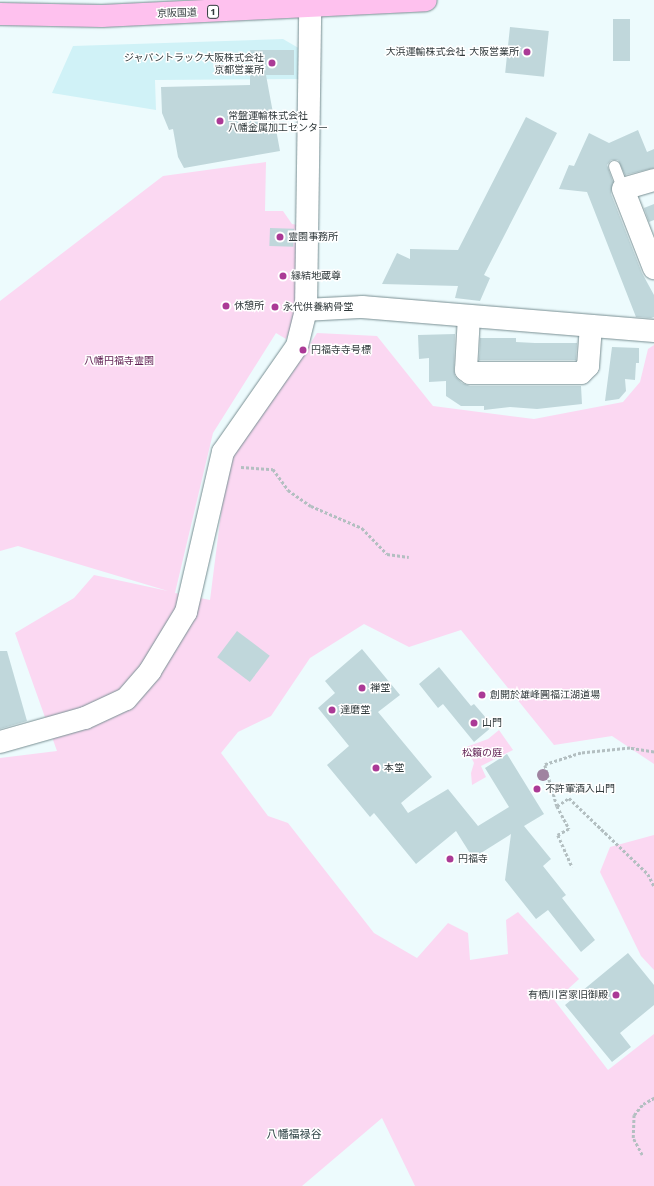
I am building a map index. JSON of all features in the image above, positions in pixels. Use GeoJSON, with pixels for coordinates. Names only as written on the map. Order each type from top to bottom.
{"type":"FeatureCollection","features":[{"type":"Feature","properties":{"kind":"highway","name":"京阪国道"},"geometry":{"type":"LineString","coordinates":[[0,14],[102,16],[310,8],[426,0]]}},
{"type":"Feature","properties":{"kind":"street"},"geometry":{"type":"LineString","coordinates":[[0,742],[85,718],[126,700],[150,670],[186,612],[223,452],[297,346],[306,310],[310,8]]}},
{"type":"Feature","properties":{"kind":"street"},"geometry":{"type":"LineString","coordinates":[[654,180],[623,189],[654,268]]}},
{"type":"Feature","properties":{"kind":"street"},"geometry":{"type":"LineString","coordinates":[[306,310],[362,307],[654,331]]}},
{"type":"Feature","properties":{"kind":"street"},"geometry":{"type":"LineString","coordinates":[[469,316],[466,370],[470,373],[581,373],[588,366],[591,326]]}},
{"type":"Feature","properties":{"kind":"lane"},"geometry":{"type":"LineString","coordinates":[[614,166],[623,189]]}},
{"type":"Feature","properties":{"kind":"path"},"geometry":{"type":"LineString","coordinates":[[220,466],[273,469],[288,490],[311,506],[362,528],[387,554],[409,557]]}},
{"type":"Feature","properties":{"kind":"path"},"geometry":{"type":"LineString","coordinates":[[572,867],[558,834],[569,829],[557,806],[545,765],[595,752],[630,748],[654,752]]}},
{"type":"Feature","properties":{"kind":"path"},"geometry":{"type":"LineString","coordinates":[[557,806],[569,798],[648,874],[654,886]]}},
{"type":"Feature","properties":{"kind":"path"},"geometry":{"type":"LineString","coordinates":[[642,1155],[633,1138],[634,1115],[643,1104],[654,1098]]}},
{"type":"Feature","properties":{"kind":"shaded area"},"geometry":{"type":"Polygon","coordinates":[[[283,39],[302,50],[302,79],[155,80],[156,110],[52,93],[73,46],[283,39]]]}},
{"type":"Feature","properties":{"kind":"green space","name":"八幡円福寺霊園"},"geometry":{"type":"Polygon","coordinates":[[[266,162],[265,211],[283,211],[292,224],[298,225],[295,320],[286,339],[276,333],[213,433],[175,593],[210,600],[229,450],[292,373],[317,333],[377,336],[433,406],[534,419],[623,402],[640,382],[648,349],[654,345],[654,764],[612,736],[554,745],[461,630],[409,647],[364,624],[310,658],[271,716],[238,732],[221,753],[268,816],[288,823],[374,933],[417,958],[448,923],[468,933],[470,960],[508,954],[506,920],[518,912],[579,979],[555,1001],[608,1070],[654,1034],[654,1186],[415,1186],[382,1118],[302,1186],[0,1186],[0,758],[57,751],[15,633],[74,598],[94,575],[168,591],[18,546],[0,551],[0,301],[163,176],[266,162]]]}},
{"type":"Feature","properties":{"kind":"green space","name":"松籟の庭"},"geometry":{"type":"Polygon","coordinates":[[[499,730],[513,750],[481,766],[486,777],[472,785],[471,773],[474,763],[466,747],[488,739],[499,730]]]}},
{"type":"Feature","properties":{"kind":"green space"},"geometry":{"type":"Polygon","coordinates":[[[654,835],[654,970],[641,956],[600,872],[610,847],[654,835]]]}},
{"type":"Feature","properties":{"kind":"building"},"geometry":{"type":"Polygon","coordinates":[[[613,19],[630,19],[630,61],[613,61],[613,19]]]}},
{"type":"Feature","properties":{"kind":"building","name":"大浜運輸株式会社 大阪営業所"},"geometry":{"type":"Polygon","coordinates":[[[510,27],[549,31],[544,77],[505,73],[510,27]]]}},
{"type":"Feature","properties":{"kind":"building","name":"常盤運輸株式会社 八幡金属加工センター"},"geometry":{"type":"Polygon","coordinates":[[[250,50],[294,50],[294,75],[266,75],[280,151],[184,168],[178,157],[173,129],[169,130],[162,113],[161,87],[250,85],[250,50]]]}},
{"type":"Feature","properties":{"kind":"building"},"geometry":{"type":"Polygon","coordinates":[[[526,117],[557,133],[484,275],[490,278],[480,301],[455,298],[458,286],[382,284],[397,253],[410,259],[410,249],[458,250],[526,117]]]}},
{"type":"Feature","properties":{"kind":"building"},"geometry":{"type":"Polygon","coordinates":[[[638,130],[647,152],[654,149],[654,168],[625,175],[618,160],[611,160],[607,165],[613,182],[611,194],[642,273],[654,295],[654,317],[651,318],[636,317],[587,192],[559,189],[569,165],[574,166],[589,133],[609,143],[638,130]]]}},
{"type":"Feature","properties":{"kind":"building"},"geometry":{"type":"Polygon","coordinates":[[[654,204],[654,220],[649,222],[644,208],[654,204]]]}},
{"type":"Feature","properties":{"kind":"building","name":"霊園事務所"},"geometry":{"type":"Polygon","coordinates":[[[270,228],[294,229],[293,247],[269,246],[270,228]]]}},
{"type":"Feature","properties":{"kind":"building"},"geometry":{"type":"Polygon","coordinates":[[[455,334],[454,370],[455,376],[462,383],[470,386],[581,386],[582,404],[537,409],[510,407],[484,410],[484,406],[461,406],[446,396],[446,381],[429,382],[429,358],[419,359],[418,335],[455,334]]]}},
{"type":"Feature","properties":{"kind":"building"},"geometry":{"type":"Polygon","coordinates":[[[480,338],[516,338],[516,342],[535,343],[577,343],[576,360],[479,360],[480,338]]]}},
{"type":"Feature","properties":{"kind":"building"},"geometry":{"type":"Polygon","coordinates":[[[612,347],[639,348],[639,363],[636,363],[635,380],[625,379],[626,391],[619,399],[605,401],[612,347]]]}},
{"type":"Feature","properties":{"kind":"building"},"geometry":{"type":"Polygon","coordinates":[[[237,631],[270,656],[250,682],[217,657],[237,631]]]}},
{"type":"Feature","properties":{"kind":"building"},"geometry":{"type":"Polygon","coordinates":[[[362,649],[400,695],[378,712],[432,777],[401,803],[408,813],[448,789],[478,826],[509,807],[485,768],[507,754],[544,814],[524,826],[551,859],[543,866],[566,895],[562,898],[595,940],[581,952],[548,910],[536,919],[505,880],[511,834],[473,858],[456,831],[416,864],[374,813],[370,817],[327,765],[349,746],[318,708],[335,693],[325,681],[362,649]]]}},
{"type":"Feature","properties":{"kind":"building"},"geometry":{"type":"Polygon","coordinates":[[[0,651],[7,651],[27,721],[0,729],[0,651]]]}},
{"type":"Feature","properties":{"kind":"building"},"geometry":{"type":"Polygon","coordinates":[[[439,667],[471,706],[474,704],[493,726],[474,742],[443,704],[438,708],[419,684],[439,667]]]}},
{"type":"Feature","properties":{"kind":"building","name":"有栖川宮家旧御殿"},"geometry":{"type":"Polygon","coordinates":[[[628,953],[654,985],[654,1005],[620,1033],[631,1047],[612,1062],[565,1005],[628,953]]]}},
{"type":"Feature","properties":{"kind":"place","name":"大浜運輸株式会社 大阪営業所"},"geometry":{"type":"Point","coordinates":[527,52]}},
{"type":"Feature","properties":{"kind":"place","name":"ジャパントラック大阪株式会社 京都営業所"},"geometry":{"type":"Point","coordinates":[272,63]}},
{"type":"Feature","properties":{"kind":"place","name":"常盤運輸株式会社 八幡金属加工センター"},"geometry":{"type":"Point","coordinates":[220,121]}},
{"type":"Feature","properties":{"kind":"place","name":"霊園事務所"},"geometry":{"type":"Point","coordinates":[280,237]}},
{"type":"Feature","properties":{"kind":"place","name":"縁結地蔵尊"},"geometry":{"type":"Point","coordinates":[283,276]}},
{"type":"Feature","properties":{"kind":"place","name":"休憩所"},"geometry":{"type":"Point","coordinates":[226,306]}},
{"type":"Feature","properties":{"kind":"place","name":"永代供養納骨堂"},"geometry":{"type":"Point","coordinates":[275,307]}},
{"type":"Feature","properties":{"kind":"place","name":"円福寺寺号標"},"geometry":{"type":"Point","coordinates":[303,350]}},
{"type":"Feature","properties":{"kind":"place","name":"禅堂"},"geometry":{"type":"Point","coordinates":[362,688]}},
{"type":"Feature","properties":{"kind":"place","name":"創開於雄峰圓福江湖道場"},"geometry":{"type":"Point","coordinates":[482,695]}},
{"type":"Feature","properties":{"kind":"place","name":"達磨堂"},"geometry":{"type":"Point","coordinates":[332,710]}},
{"type":"Feature","properties":{"kind":"place","name":"山門"},"geometry":{"type":"Point","coordinates":[474,723]}},
{"type":"Feature","properties":{"kind":"place","name":"本堂"},"geometry":{"type":"Point","coordinates":[376,768]}},
{"type":"Feature","properties":{"kind":"place","name":"不許葷酒入山門"},"geometry":{"type":"Point","coordinates":[537,789]}},
{"type":"Feature","properties":{"kind":"place","name":"円福寺"},"geometry":{"type":"Point","coordinates":[450,859]}},
{"type":"Feature","properties":{"kind":"place","name":"有栖川宮家旧御殿"},"geometry":{"type":"Point","coordinates":[616,995]}},
{"type":"Feature","properties":{"kind":"district","name":"八幡福禄谷"},"geometry":{"type":"Point","coordinates":[294,1135]}}]}
